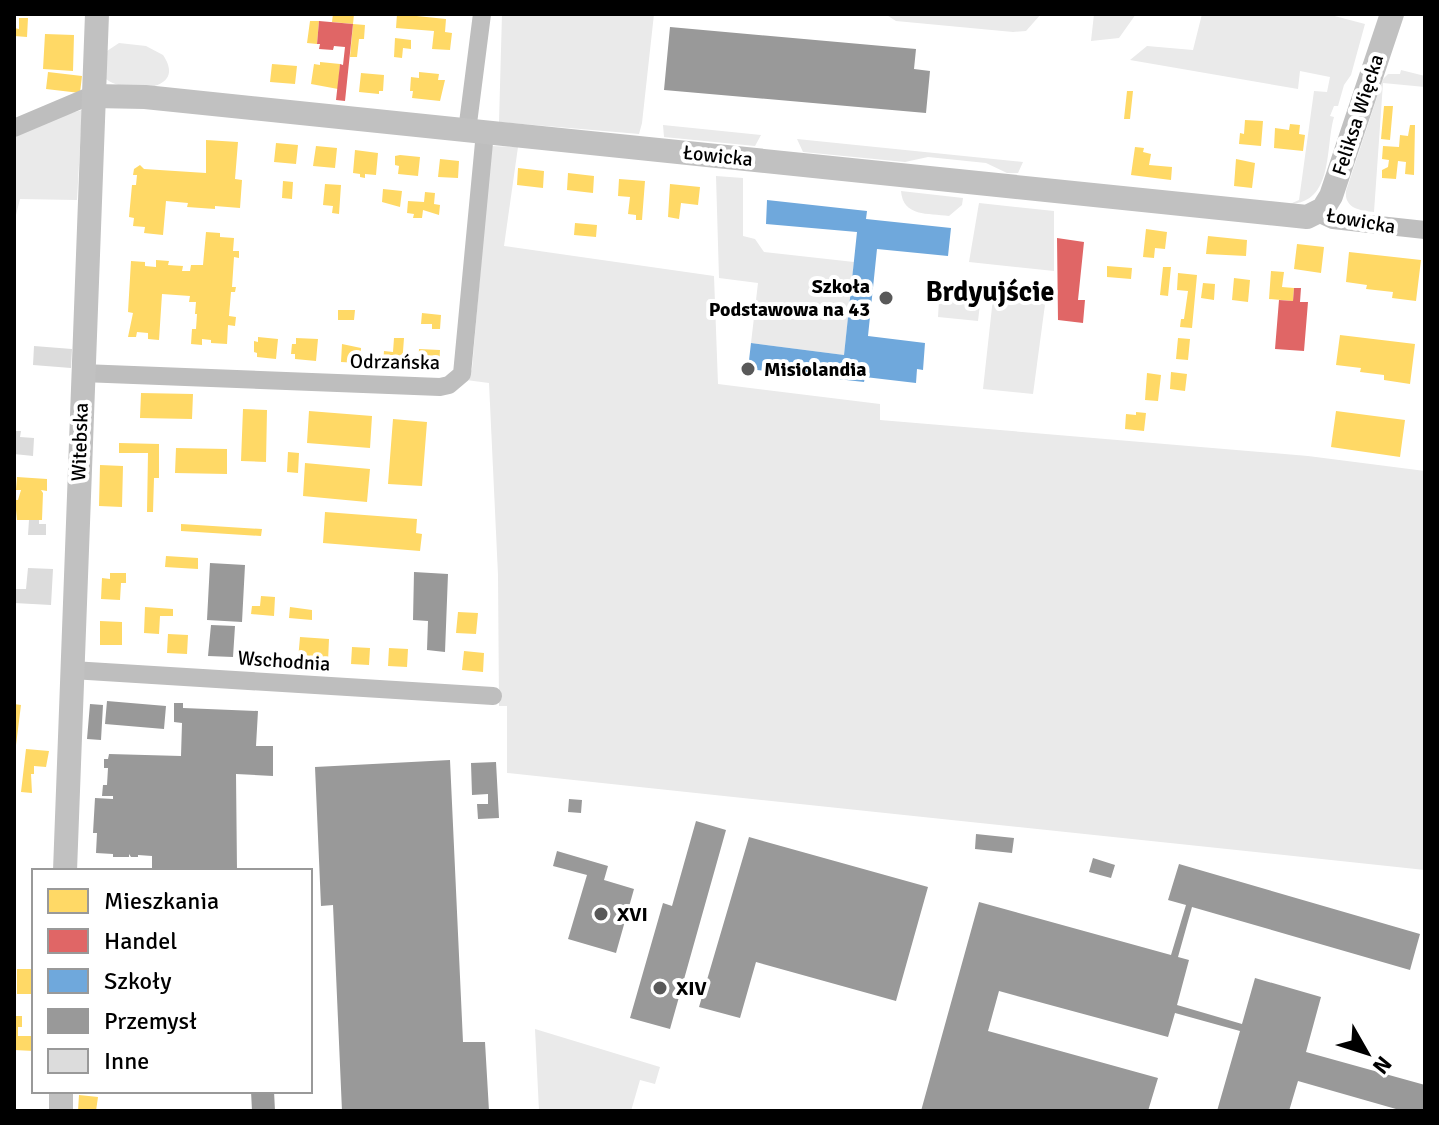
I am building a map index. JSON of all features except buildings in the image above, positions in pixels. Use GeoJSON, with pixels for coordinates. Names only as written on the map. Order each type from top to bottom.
{"type":"FeatureCollection","features":[{"type":"Feature","properties":{"kind":"street","name":"Witebska"},"geometry":{"type":"LineString","coordinates":[[65,869],[97,14]]}},
{"type":"Feature","properties":{"kind":"street","name":"Odrzańska"},"geometry":{"type":"LineString","coordinates":[[82,373],[440,387],[449,385],[462,374],[482,14]]}},
{"type":"Feature","properties":{"kind":"street","name":"Feliksa Więcka"},"geometry":{"type":"LineString","coordinates":[[1318,213],[1331,196],[1392,14]]}},
{"type":"Feature","properties":{"kind":"street","name":"Łowicka"},"geometry":{"type":"LineString","coordinates":[[14,128],[85,98],[145,97],[1298,217],[1318,213],[1333,220],[1425,230]]}},
{"type":"Feature","properties":{"kind":"street","name":"Wschodnia"},"geometry":{"type":"LineString","coordinates":[[72,670],[493,696]]}},
{"type":"Feature","properties":{"kind":"shaded area"},"geometry":{"type":"Polygon","coordinates":[[[502,14],[654,14],[639,134],[499,122],[502,14]]]}},
{"type":"Feature","properties":{"kind":"shaded area"},"geometry":{"type":"Polygon","coordinates":[[[885,14],[1041,14],[1026,31],[1013,32],[896,21],[885,14]]]}},
{"type":"Feature","properties":{"kind":"shaded area"},"geometry":{"type":"Polygon","coordinates":[[[1094,14],[1136,14],[1119,38],[1091,41],[1094,14]]]}},
{"type":"Feature","properties":{"kind":"shaded area"},"geometry":{"type":"Polygon","coordinates":[[[1202,14],[1327,14],[1365,24],[1351,75],[1344,85],[1338,106],[1334,106],[1330,116],[1334,117],[1321,184],[1304,201],[1290,204],[1299,200],[1314,91],[1327,92],[1330,77],[1300,71],[1298,89],[1130,60],[1147,46],[1193,50],[1202,14]]]}},
{"type":"Feature","properties":{"kind":"shaded area"},"geometry":{"type":"Polygon","coordinates":[[[119,43],[146,46],[163,55],[169,68],[168,77],[151,87],[139,88],[115,84],[106,79],[107,51],[119,43]]]}},
{"type":"Feature","properties":{"kind":"shaded area"},"geometry":{"type":"Polygon","coordinates":[[[1401,70],[1425,76],[1425,87],[1383,83],[1374,212],[1358,209],[1350,205],[1346,191],[1383,79],[1388,74],[1400,74],[1401,70]]]}},
{"type":"Feature","properties":{"kind":"shaded area"},"geometry":{"type":"Polygon","coordinates":[[[82,110],[77,200],[20,199],[14,223],[14,135],[35,123],[82,110]]]}},
{"type":"Feature","properties":{"kind":"shaded area"},"geometry":{"type":"Polygon","coordinates":[[[663,125],[761,135],[755,146],[664,137],[663,125]]]}},
{"type":"Feature","properties":{"kind":"shaded area"},"geometry":{"type":"Polygon","coordinates":[[[797,139],[1023,162],[1018,173],[1007,173],[986,163],[928,157],[905,162],[803,152],[797,139]]]}},
{"type":"Feature","properties":{"kind":"shaded area"},"geometry":{"type":"Polygon","coordinates":[[[491,146],[518,147],[504,246],[714,276],[718,384],[880,404],[880,420],[1308,456],[1425,471],[1425,870],[507,773],[507,706],[499,706],[498,575],[489,383],[466,380],[472,369],[491,146]]]}},
{"type":"Feature","properties":{"kind":"shaded area"},"geometry":{"type":"Polygon","coordinates":[[[716,176],[743,178],[743,236],[755,239],[764,252],[854,262],[844,355],[751,343],[758,283],[719,278],[716,176]]]}},
{"type":"Feature","properties":{"kind":"shaded area"},"geometry":{"type":"Polygon","coordinates":[[[901,191],[963,198],[962,205],[949,216],[918,212],[906,205],[901,191]]]}},
{"type":"Feature","properties":{"kind":"shaded area"},"geometry":{"type":"Polygon","coordinates":[[[979,203],[1054,211],[1054,271],[969,262],[979,203]]]}},
{"type":"Feature","properties":{"kind":"shaded area"},"geometry":{"type":"Polygon","coordinates":[[[994,289],[1046,297],[1033,394],[983,389],[994,289]]]}},
{"type":"Feature","properties":{"kind":"shaded area"},"geometry":{"type":"Polygon","coordinates":[[[939,300],[980,304],[978,321],[938,317],[939,300]]]}},
{"type":"Feature","properties":{"kind":"shaded area"},"geometry":{"type":"Polygon","coordinates":[[[535,1029],[660,1067],[655,1084],[640,1080],[631,1111],[539,1111],[535,1029]]]}},
{"type":"Feature","properties":{"kind":"place","name":"Szkoła Podstawowa na 43"},"geometry":{"type":"Point","coordinates":[886,298]}},
{"type":"Feature","properties":{"kind":"place","name":"Misiolandia"},"geometry":{"type":"Point","coordinates":[748,369]}},
{"type":"Feature","properties":{"kind":"place","name":"XVI"},"geometry":{"type":"Point","coordinates":[601,914]}},
{"type":"Feature","properties":{"kind":"place","name":"XIV"},"geometry":{"type":"Point","coordinates":[660,988]}},
{"type":"Feature","properties":{"kind":"district","name":"Brdyujście"},"geometry":{"type":"Point","coordinates":[990,292]}}]}
